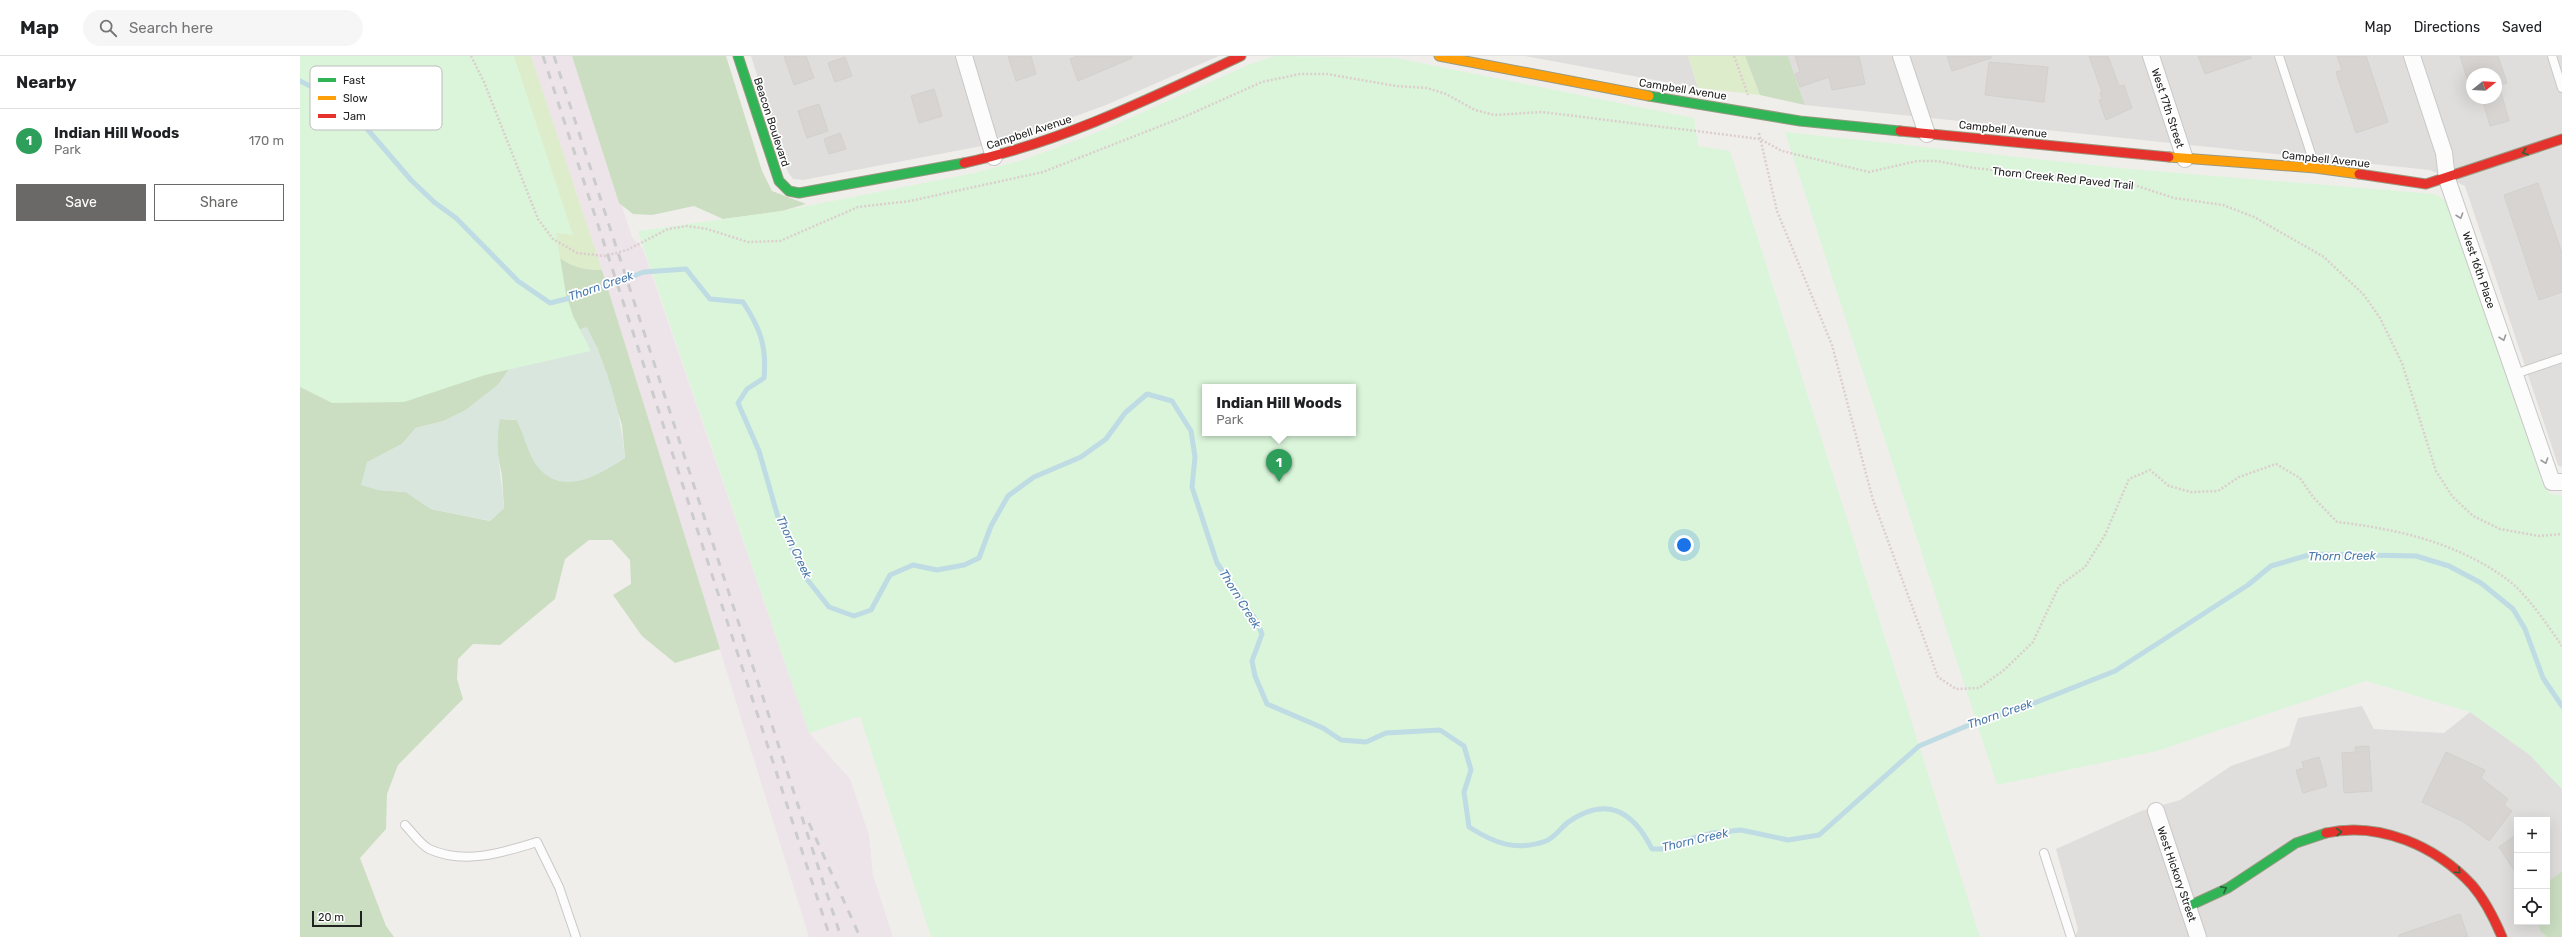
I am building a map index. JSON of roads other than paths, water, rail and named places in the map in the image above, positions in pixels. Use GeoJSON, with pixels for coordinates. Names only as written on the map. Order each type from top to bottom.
{"type":"FeatureCollection","features":[{"type":"Feature","properties":{"kind":"street","name":"Beacon Boulevard"},"geometry":{"type":"LineString","coordinates":[[738,56],[779,181],[789,191]]}},
{"type":"Feature","properties":{"kind":"street"},"geometry":{"type":"LineString","coordinates":[[964,56],[994,157]]}},
{"type":"Feature","properties":{"kind":"street","name":"Campbell Avenue"},"geometry":{"type":"LineString","coordinates":[[789,191],[799,193],[994,157],[1032,146],[1104,119],[1241,56]]}},
{"type":"Feature","properties":{"kind":"street","name":"Campbell Avenue"},"geometry":{"type":"LineString","coordinates":[[1439,56],[1482,60],[1690,104],[1800,121],[2185,159],[2315,168],[2426,184],[2447,179],[2562,140]]}},
{"type":"Feature","properties":{"kind":"street"},"geometry":{"type":"LineString","coordinates":[[1901,56],[1926,134]]}},
{"type":"Feature","properties":{"kind":"street","name":"West 17th Street"},"geometry":{"type":"LineString","coordinates":[[2151,56],[2185,159]]}},
{"type":"Feature","properties":{"kind":"street","name":"West 16th Place"},"geometry":{"type":"LineString","coordinates":[[2412,56],[2444,153],[2447,179],[2515,374],[2557,482]]}},
{"type":"Feature","properties":{"kind":"street","name":"West Hickory Street"},"geometry":{"type":"LineString","coordinates":[[2156,810],[2198,937]]}},
{"type":"Feature","properties":{"kind":"street"},"geometry":{"type":"LineString","coordinates":[[2189,906],[2227,888],[2286,848],[2308,838],[2335,832],[2370,831],[2411,841],[2435,853],[2457,869],[2486,902],[2502,937]]}},
{"type":"Feature","properties":{"kind":"lane"},"geometry":{"type":"LineString","coordinates":[[2279,56],[2315,168]]}},
{"type":"Feature","properties":{"kind":"lane"},"geometry":{"type":"LineString","coordinates":[[2552,56],[2562,88]]}},
{"type":"Feature","properties":{"kind":"lane"},"geometry":{"type":"LineString","coordinates":[[2515,374],[2562,358]]}},
{"type":"Feature","properties":{"kind":"lane"},"geometry":{"type":"LineString","coordinates":[[405,825],[428,848],[451,856],[490,856],[537,842],[559,887],[576,937]]}},
{"type":"Feature","properties":{"kind":"lane"},"geometry":{"type":"LineString","coordinates":[[2044,853],[2071,937]]}},
{"type":"Feature","properties":{"kind":"waterway","name":"Thorn Creek"},"geometry":{"type":"LineString","coordinates":[[300,81],[310,86]]}},
{"type":"Feature","properties":{"kind":"waterway","name":"Thorn Creek"},"geometry":{"type":"LineString","coordinates":[[368,130],[411,180],[434,202],[456,218],[518,281],[550,303],[578,296],[644,272],[686,269],[710,299],[743,302],[758,329],[763,347],[765,367],[764,378],[747,389],[738,403],[759,451],[780,524],[806,578],[829,607],[854,616],[871,610],[890,575],[913,565],[937,570],[964,565],[979,558],[991,526],[1008,496],[1034,477],[1081,457],[1106,439],[1125,413],[1147,394],[1172,401],[1191,431],[1195,457],[1192,487],[1217,563],[1257,622],[1262,634],[1252,661],[1255,676],[1267,704],[1323,728],[1341,740],[1366,742],[1386,733],[1440,730],[1464,746],[1471,770],[1464,792],[1469,827],[1478,833],[1506,844],[1525,846],[1549,840],[1567,823],[1581,815],[1594,810],[1605,809],[1616,811],[1626,816],[1636,824],[1652,849],[1664,849],[1686,840],[1713,833],[1741,830],[1788,840],[1819,835],[1919,746],[1969,725],[2032,704],[2115,671],[2248,585],[2271,566],[2312,554],[2416,556],[2449,566],[2481,583],[2513,609],[2525,629],[2543,678],[2562,706]]}},
{"type":"Feature","properties":{"kind":"railway"},"geometry":{"type":"LineString","coordinates":[[543,56],[830,937]]}},
{"type":"Feature","properties":{"kind":"railway"},"geometry":{"type":"LineString","coordinates":[[554,56],[841,937]]}},
{"type":"Feature","properties":{"kind":"railway"},"geometry":{"type":"LineString","coordinates":[[809,823],[860,937]]}},
{"type":"Feature","properties":{"kind":"place","name":"Indian Hill Woods"},"geometry":{"type":"Point","coordinates":[1279,482]}}]}
